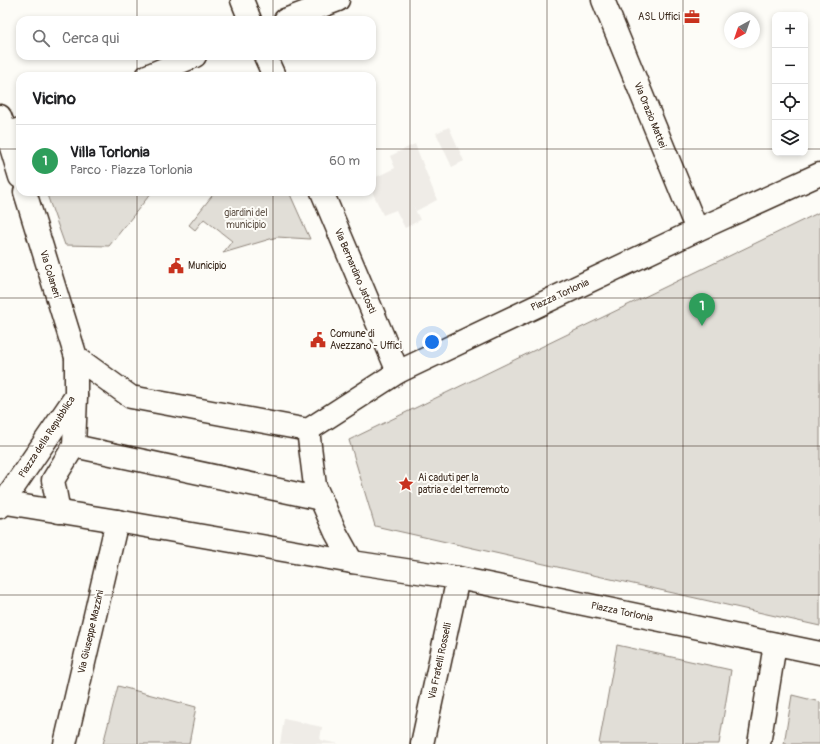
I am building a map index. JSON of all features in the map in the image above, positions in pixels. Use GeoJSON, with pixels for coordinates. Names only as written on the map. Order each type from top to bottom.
{"type":"FeatureCollection","features":[{"type":"Feature","properties":{"kind":"street"},"geometry":{"type":"LineString","coordinates":[[242,0],[248,16]]}},
{"type":"Feature","properties":{"kind":"street"},"geometry":{"type":"LineString","coordinates":[[295,16],[338,0]]}},
{"type":"Feature","properties":{"kind":"street","name":"Via Orazio Mattei"},"geometry":{"type":"LineString","coordinates":[[603,0],[697,230]]}},
{"type":"Feature","properties":{"kind":"street"},"geometry":{"type":"LineString","coordinates":[[157,72],[185,60]]}},
{"type":"Feature","properties":{"kind":"street"},"geometry":{"type":"LineString","coordinates":[[267,60],[272,72]]}},
{"type":"Feature","properties":{"kind":"street"},"geometry":{"type":"LineString","coordinates":[[7,129],[16,162]]}},
{"type":"Feature","properties":{"kind":"street","name":"Piazza Torlonia"},"geometry":{"type":"LineString","coordinates":[[308,430],[398,372],[697,230],[820,174]]}},
{"type":"Feature","properties":{"kind":"street","name":"Via Colaneri"},"geometry":{"type":"LineString","coordinates":[[26,196],[76,357]]}},
{"type":"Feature","properties":{"kind":"street","name":"Via Bernardino Jatosti"},"geometry":{"type":"LineString","coordinates":[[324,196],[398,372]]}},
{"type":"Feature","properties":{"kind":"street"},"geometry":{"type":"LineString","coordinates":[[76,357],[131,397],[308,430],[316,486],[336,533],[352,562]]}},
{"type":"Feature","properties":{"kind":"street","name":"Piazza della Repubblica"},"geometry":{"type":"LineString","coordinates":[[76,357],[76,396],[1,504],[117,521],[352,562]]}},
{"type":"Feature","properties":{"kind":"street"},"geometry":{"type":"LineString","coordinates":[[59,512],[53,480],[74,446],[76,396]]}},
{"type":"Feature","properties":{"kind":"street"},"geometry":{"type":"LineString","coordinates":[[74,446],[321,499]]}},
{"type":"Feature","properties":{"kind":"street","name":"Via Giuseppe Mazzini"},"geometry":{"type":"LineString","coordinates":[[65,744],[117,521]]}},
{"type":"Feature","properties":{"kind":"street","name":"Piazza Torlonia"},"geometry":{"type":"LineString","coordinates":[[352,562],[458,578],[820,653]]}},
{"type":"Feature","properties":{"kind":"street","name":"Via Fratelli Rosselli"},"geometry":{"type":"LineString","coordinates":[[422,744],[458,578]]}},
{"type":"Feature","properties":{"kind":"street"},"geometry":{"type":"LineString","coordinates":[[759,744],[775,644]]}},
{"type":"Feature","properties":{"kind":"shaded area"},"geometry":{"type":"Polygon","coordinates":[[[449,127],[464,161],[452,167],[436,133],[449,127]]]}},
{"type":"Feature","properties":{"kind":"shaded area"},"geometry":{"type":"Polygon","coordinates":[[[415,144],[437,200],[416,211],[412,203],[420,220],[405,228],[396,210],[383,215],[374,196],[376,196],[376,177],[395,168],[390,156],[415,144]]]}},
{"type":"Feature","properties":{"kind":"shaded area"},"geometry":{"type":"Polygon","coordinates":[[[284,719],[322,727],[320,740],[339,744],[280,744],[284,719]]]}},
{"type":"Feature","properties":{"kind":"green space"},"geometry":{"type":"Polygon","coordinates":[[[47,196],[149,196],[109,246],[65,245],[47,196]]]}},
{"type":"Feature","properties":{"kind":"green space","name":"giardini del municipio"},"geometry":{"type":"Polygon","coordinates":[[[212,196],[291,196],[310,239],[277,237],[223,253],[232,241],[204,219],[195,230],[189,225],[212,196]]]}},
{"type":"Feature","properties":{"kind":"green space"},"geometry":{"type":"Polygon","coordinates":[[[820,212],[820,626],[375,526],[349,440],[820,212]]]}},
{"type":"Feature","properties":{"kind":"green space"},"geometry":{"type":"Polygon","coordinates":[[[617,645],[731,670],[719,744],[599,744],[617,645]]]}},
{"type":"Feature","properties":{"kind":"green space"},"geometry":{"type":"Polygon","coordinates":[[[118,686],[196,707],[189,744],[103,744],[118,686]]]}},
{"type":"Feature","properties":{"kind":"green space"},"geometry":{"type":"Polygon","coordinates":[[[792,695],[820,702],[820,744],[784,744],[792,695]]]}},
{"type":"Feature","properties":{"kind":"place","name":"ASL Uffici"},"geometry":{"type":"Point","coordinates":[692,17]}},
{"type":"Feature","properties":{"kind":"place","name":"Municipio"},"geometry":{"type":"Point","coordinates":[176,266]}},
{"type":"Feature","properties":{"kind":"place","name":"Villa Torlonia"},"geometry":{"type":"Point","coordinates":[702,326]}},
{"type":"Feature","properties":{"kind":"place","name":"Comune di Avezzano - Uffici"},"geometry":{"type":"Point","coordinates":[318,340]}},
{"type":"Feature","properties":{"kind":"place","name":"Ai caduti per la patria e del terremoto"},"geometry":{"type":"Point","coordinates":[406,484]}}]}
